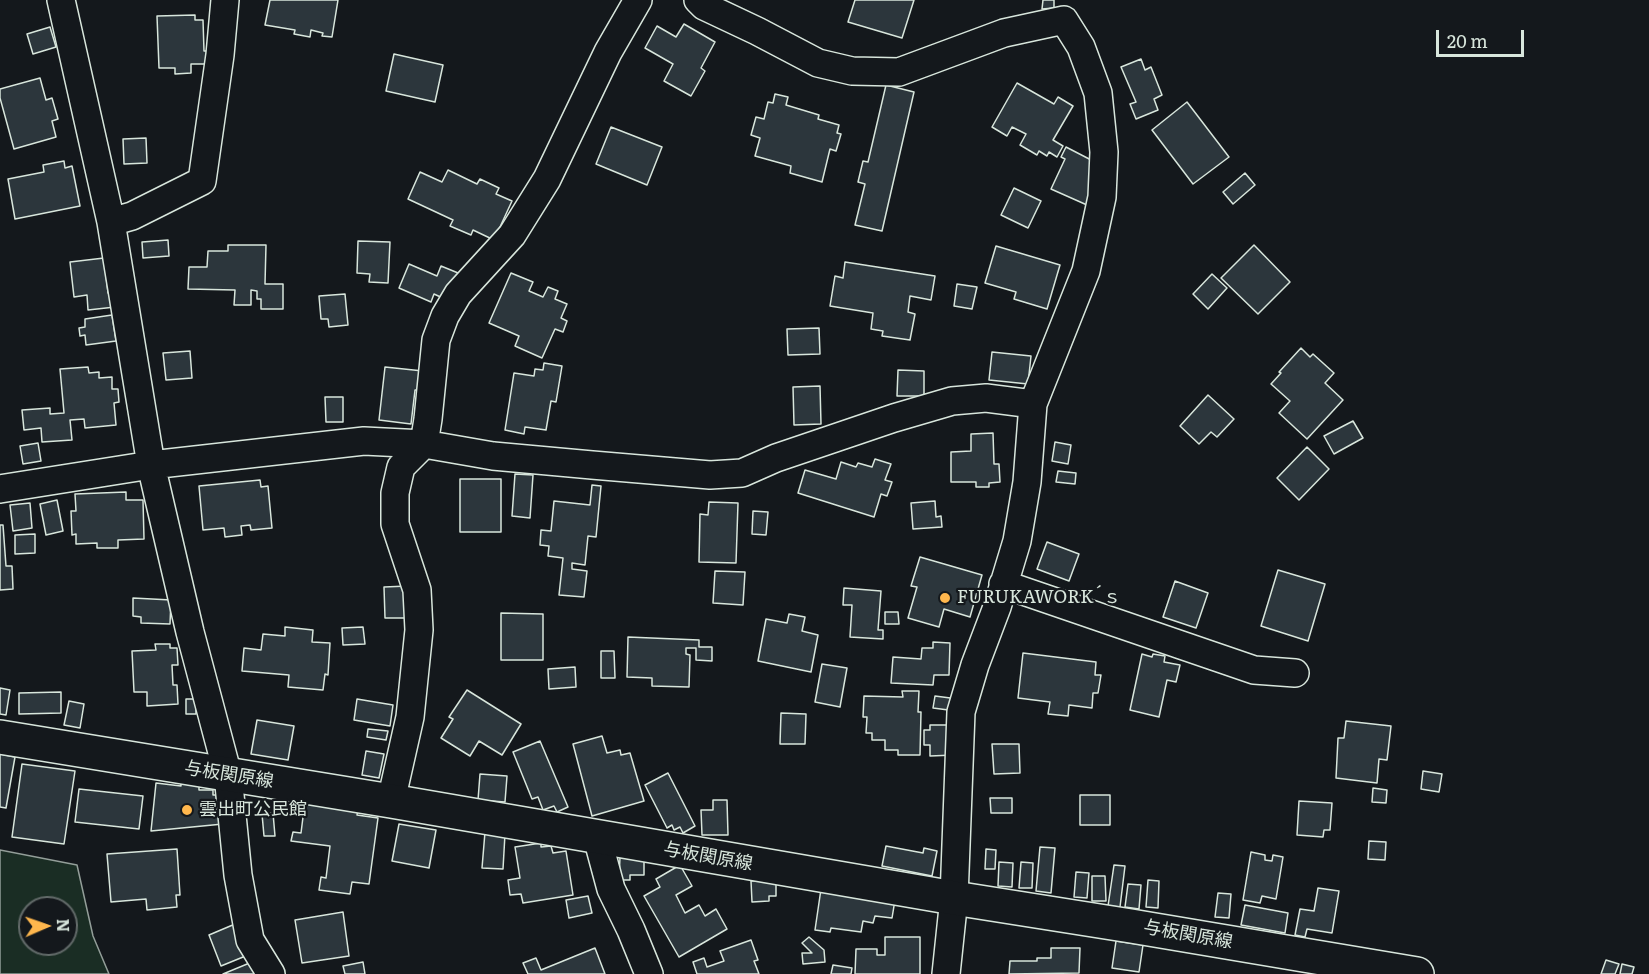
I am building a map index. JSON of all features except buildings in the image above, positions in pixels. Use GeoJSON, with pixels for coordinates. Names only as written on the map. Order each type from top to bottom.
{"type":"FeatureCollection","features":[{"type":"Feature","properties":{"kind":"main road","name":"与板関原線"},"geometry":{"type":"LineString","coordinates":[[0,737],[1417,974]]}},
{"type":"Feature","properties":{"kind":"street"},"geometry":{"type":"LineString","coordinates":[[61,0],[111,222],[151,465],[190,632],[228,775],[238,875],[250,940],[271,974]]}},
{"type":"Feature","properties":{"kind":"street"},"geometry":{"type":"LineString","coordinates":[[111,222],[132,216],[202,181],[219,66],[225,0]]}},
{"type":"Feature","properties":{"kind":"street"},"geometry":{"type":"LineString","coordinates":[[392,801],[411,717],[419,630],[417,590],[395,524],[395,493],[401,467],[424,444],[436,340],[445,316],[458,294],[512,235],[547,180],[608,52],[638,0]]}},
{"type":"Feature","properties":{"kind":"street"},"geometry":{"type":"LineString","coordinates":[[698,0],[704,6],[818,63],[852,71],[899,72],[1004,33],[1064,20],[1081,47],[1098,93],[1104,152],[1102,197],[1086,271],[1033,404],[1027,482],[1017,541],[961,712],[954,898],[946,974]]}},
{"type":"Feature","properties":{"kind":"street"},"geometry":{"type":"LineString","coordinates":[[0,489],[151,465],[364,441],[424,444],[493,456],[710,475],[742,473],[776,458],[952,401],[986,398],[1033,404]]}},
{"type":"Feature","properties":{"kind":"street"},"geometry":{"type":"LineString","coordinates":[[1004,584],[1254,670],[1295,673]]}},
{"type":"Feature","properties":{"kind":"street"},"geometry":{"type":"LineString","coordinates":[[597,837],[612,889],[632,930],[649,974]]}},
{"type":"Feature","properties":{"kind":"green space"},"geometry":{"type":"Polygon","coordinates":[[[0,850],[77,865],[93,936],[109,974],[0,974],[0,850]]]}},
{"type":"Feature","properties":{"kind":"place","name":"FURUKAWORK´ｓ"},"geometry":{"type":"Point","coordinates":[945,598]}},
{"type":"Feature","properties":{"kind":"place","name":"雲出町公民館"},"geometry":{"type":"Point","coordinates":[187,810]}}]}
